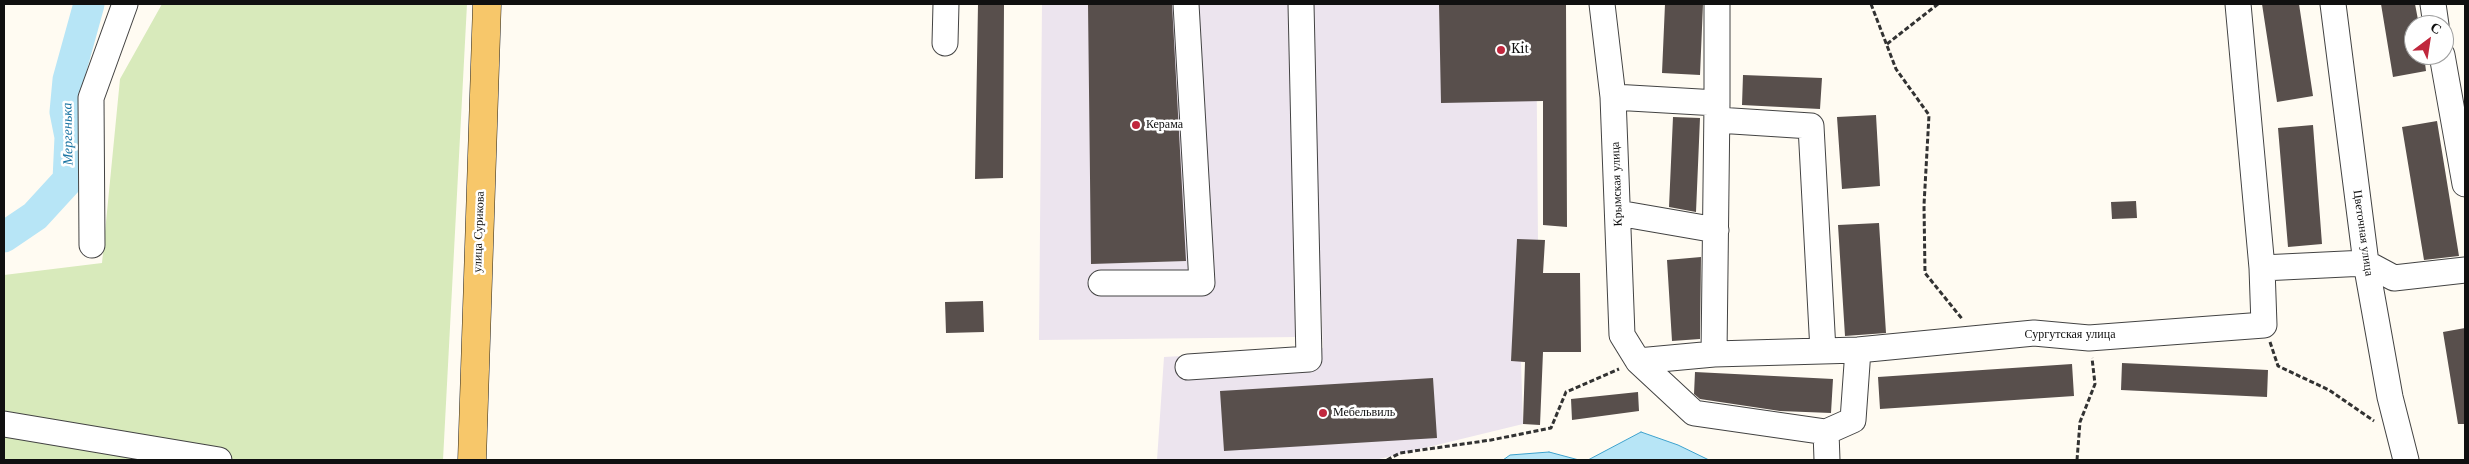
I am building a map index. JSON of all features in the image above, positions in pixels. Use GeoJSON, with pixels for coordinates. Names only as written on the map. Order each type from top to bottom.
{"type":"FeatureCollection","features":[{"type":"Feature","properties":{"kind":"main road","name":"улица Сурикова"},"geometry":{"type":"LineString","coordinates":[[472,460],[487,4]]}},
{"type":"Feature","properties":{"kind":"street"},"geometry":{"type":"LineString","coordinates":[[92,245],[91,98],[125,4]]}},
{"type":"Feature","properties":{"kind":"street"},"geometry":{"type":"LineString","coordinates":[[945,43],[946,4]]}},
{"type":"Feature","properties":{"kind":"street"},"geometry":{"type":"LineString","coordinates":[[1101,283],[1202,283],[1186,4]]}},
{"type":"Feature","properties":{"kind":"street"},"geometry":{"type":"LineString","coordinates":[[1188,367],[1308,360],[1301,4]]}},
{"type":"Feature","properties":{"kind":"street","name":"Крымская улица"},"geometry":{"type":"LineString","coordinates":[[1602,4],[1613,97],[1622,335],[1638,361],[1694,413],[1826,432]]}},
{"type":"Feature","properties":{"kind":"street"},"geometry":{"type":"LineString","coordinates":[[1714,354],[1717,4]]}},
{"type":"Feature","properties":{"kind":"street"},"geometry":{"type":"LineString","coordinates":[[2238,4],[2262,268],[2264,325]]}},
{"type":"Feature","properties":{"kind":"street","name":"Цветочная улица"},"geometry":{"type":"LineString","coordinates":[[2333,4],[2366,263],[2398,433],[2406,460]]}},
{"type":"Feature","properties":{"kind":"street"},"geometry":{"type":"LineString","coordinates":[[2444,65],[2465,184]]}},
{"type":"Feature","properties":{"kind":"street"},"geometry":{"type":"LineString","coordinates":[[1613,97],[1811,126],[1823,351]]}},
{"type":"Feature","properties":{"kind":"street"},"geometry":{"type":"LineString","coordinates":[[1618,213],[1716,230]]}},
{"type":"Feature","properties":{"kind":"street"},"geometry":{"type":"LineString","coordinates":[[2262,268],[2366,263],[2394,278],[2465,270]]}},
{"type":"Feature","properties":{"kind":"street","name":"Сургутская улица"},"geometry":{"type":"LineString","coordinates":[[1638,361],[1714,354],[1858,350],[2034,334],[2089,338],[2264,325]]}},
{"type":"Feature","properties":{"kind":"street"},"geometry":{"type":"LineString","coordinates":[[1826,460],[1826,432],[1853,420],[1858,350]]}},
{"type":"Feature","properties":{"kind":"street"},"geometry":{"type":"LineString","coordinates":[[4,424],[219,460]]}},
{"type":"Feature","properties":{"kind":"path"},"geometry":{"type":"LineString","coordinates":[[1871,4],[1896,69],[1928,115],[1924,205],[1925,273],[1978,339]]}},
{"type":"Feature","properties":{"kind":"path"},"geometry":{"type":"LineString","coordinates":[[1887,44],[1938,4]]}},
{"type":"Feature","properties":{"kind":"path"},"geometry":{"type":"LineString","coordinates":[[2264,325],[2278,366],[2329,390],[2382,426],[2398,433]]}},
{"type":"Feature","properties":{"kind":"path"},"geometry":{"type":"LineString","coordinates":[[2077,460],[2080,422],[2095,384],[2089,338]]}},
{"type":"Feature","properties":{"kind":"path"},"geometry":{"type":"LineString","coordinates":[[1387,460],[1400,453],[1491,440],[1551,428],[1566,392],[1638,361]]}},
{"type":"Feature","properties":{"kind":"shaded area"},"geometry":{"type":"Polygon","coordinates":[[[1042,4],[1292,4],[1297,337],[1039,340],[1042,4]]]}},
{"type":"Feature","properties":{"kind":"shaded area"},"geometry":{"type":"Polygon","coordinates":[[[1308,4],[1536,4],[1539,363],[1521,362],[1523,424],[1375,460],[1157,460],[1164,357],[1323,348],[1308,4]]]}},
{"type":"Feature","properties":{"kind":"green space"},"geometry":{"type":"Polygon","coordinates":[[[162,4],[467,4],[443,460],[4,460],[4,275],[102,263],[120,79],[162,4]]]}},
{"type":"Feature","properties":{"kind":"water"},"geometry":{"type":"Polygon","coordinates":[[[1641,432],[1678,445],[1709,460],[1588,460],[1641,432]]]}},
{"type":"Feature","properties":{"kind":"water"},"geometry":{"type":"Polygon","coordinates":[[[1549,452],[1579,460],[1503,460],[1510,455],[1549,452]]]}},
{"type":"Feature","properties":{"kind":"building"},"geometry":{"type":"Polygon","coordinates":[[[978,4],[1004,4],[1003,178],[975,179],[978,4]]]}},
{"type":"Feature","properties":{"kind":"building"},"geometry":{"type":"Polygon","coordinates":[[[1088,4],[1172,4],[1186,261],[1091,264],[1088,4]]]}},
{"type":"Feature","properties":{"kind":"building"},"geometry":{"type":"Polygon","coordinates":[[[1439,4],[1566,4],[1567,227],[1543,225],[1543,101],[1441,103],[1439,4]]]}},
{"type":"Feature","properties":{"kind":"building"},"geometry":{"type":"Polygon","coordinates":[[[1665,4],[1703,4],[1700,75],[1662,73],[1665,4]]]}},
{"type":"Feature","properties":{"kind":"building"},"geometry":{"type":"Polygon","coordinates":[[[2262,4],[2299,4],[2313,96],[2277,102],[2262,4]]]}},
{"type":"Feature","properties":{"kind":"building"},"geometry":{"type":"Polygon","coordinates":[[[2381,4],[2415,4],[2417,15],[2404,15],[2404,65],[2425,65],[2426,71],[2393,77],[2381,4]]]}},
{"type":"Feature","properties":{"kind":"building"},"geometry":{"type":"Polygon","coordinates":[[[1743,75],[1822,78],[1820,109],[1742,105],[1743,75]]]}},
{"type":"Feature","properties":{"kind":"building"},"geometry":{"type":"Polygon","coordinates":[[[1876,115],[1880,186],[1842,189],[1837,117],[1876,115]]]}},
{"type":"Feature","properties":{"kind":"building"},"geometry":{"type":"Polygon","coordinates":[[[1673,117],[1700,118],[1696,212],[1669,207],[1673,117]]]}},
{"type":"Feature","properties":{"kind":"building"},"geometry":{"type":"Polygon","coordinates":[[[2437,121],[2459,256],[2424,260],[2402,127],[2437,121]]]}},
{"type":"Feature","properties":{"kind":"building"},"geometry":{"type":"Polygon","coordinates":[[[2313,125],[2322,244],[2288,247],[2278,128],[2313,125]]]}},
{"type":"Feature","properties":{"kind":"building"},"geometry":{"type":"Polygon","coordinates":[[[2136,201],[2137,218],[2112,219],[2111,202],[2136,201]]]}},
{"type":"Feature","properties":{"kind":"building"},"geometry":{"type":"Polygon","coordinates":[[[1879,223],[1886,333],[1845,336],[1838,225],[1879,223]]]}},
{"type":"Feature","properties":{"kind":"building"},"geometry":{"type":"Polygon","coordinates":[[[1517,239],[1545,240],[1543,273],[1580,273],[1581,352],[1543,352],[1540,425],[1523,424],[1525,362],[1511,361],[1517,239]]]}},
{"type":"Feature","properties":{"kind":"building"},"geometry":{"type":"Polygon","coordinates":[[[1701,257],[1700,339],[1672,341],[1667,260],[1701,257]]]}},
{"type":"Feature","properties":{"kind":"building"},"geometry":{"type":"Polygon","coordinates":[[[983,301],[984,332],[946,333],[945,302],[983,301]]]}},
{"type":"Feature","properties":{"kind":"building"},"geometry":{"type":"Polygon","coordinates":[[[2465,328],[2465,424],[2458,424],[2443,332],[2465,328]]]}},
{"type":"Feature","properties":{"kind":"building"},"geometry":{"type":"Polygon","coordinates":[[[2122,363],[2268,370],[2267,397],[2121,390],[2122,363]]]}},
{"type":"Feature","properties":{"kind":"building"},"geometry":{"type":"Polygon","coordinates":[[[2072,364],[2074,396],[1880,409],[1878,377],[2072,364]]]}},
{"type":"Feature","properties":{"kind":"building"},"geometry":{"type":"Polygon","coordinates":[[[1695,372],[1833,379],[1831,413],[1780,411],[1700,399],[1694,394],[1695,372]]]}},
{"type":"Feature","properties":{"kind":"building"},"geometry":{"type":"Polygon","coordinates":[[[1433,378],[1437,438],[1224,451],[1220,391],[1433,378]]]}},
{"type":"Feature","properties":{"kind":"building"},"geometry":{"type":"Polygon","coordinates":[[[1638,392],[1639,411],[1572,420],[1571,399],[1638,392]]]}},
{"type":"Feature","properties":{"kind":"waterway","name":"Мергенька"},"geometry":{"type":"LineString","coordinates":[[4,237],[35,216],[68,180],[70,137],[65,112],[68,80],[89,4]]}},
{"type":"Feature","properties":{"kind":"place","name":"Kit"},"geometry":{"type":"Point","coordinates":[1501,50]}},
{"type":"Feature","properties":{"kind":"place","name":"Керама"},"geometry":{"type":"Point","coordinates":[1136,125]}},
{"type":"Feature","properties":{"kind":"place","name":"Мебельвиль"},"geometry":{"type":"Point","coordinates":[1323,413]}}]}
